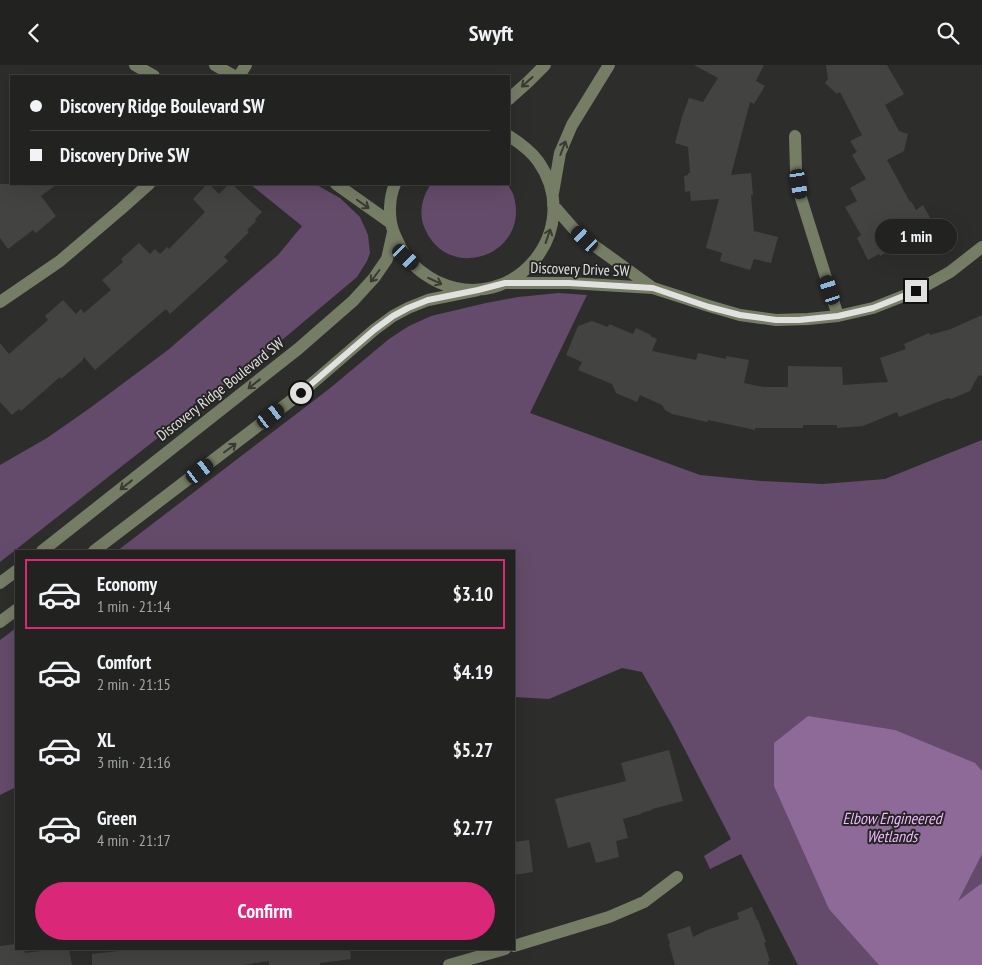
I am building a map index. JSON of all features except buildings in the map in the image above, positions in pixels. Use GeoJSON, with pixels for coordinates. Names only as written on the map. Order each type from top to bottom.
{"type":"FeatureCollection","features":[{"type":"Feature","properties":{"kind":"street"},"geometry":{"type":"LineString","coordinates":[[135,65],[152,75]]}},
{"type":"Feature","properties":{"kind":"street"},"geometry":{"type":"LineString","coordinates":[[215,65],[232,75]]}},
{"type":"Feature","properties":{"kind":"street"},"geometry":{"type":"LineString","coordinates":[[510,98],[545,65]]}},
{"type":"Feature","properties":{"kind":"street"},"geometry":{"type":"LineString","coordinates":[[95,550],[301,393],[393,316],[428,300],[505,283],[531,265],[548,237],[552,221],[560,153],[572,125],[609,65]]}},
{"type":"Feature","properties":{"kind":"street"},"geometry":{"type":"LineString","coordinates":[[795,136],[796,170],[801,198],[838,316]]}},
{"type":"Feature","properties":{"kind":"street"},"geometry":{"type":"LineString","coordinates":[[510,137],[524,146],[537,160],[547,177],[553,200]]}},
{"type":"Feature","properties":{"kind":"street"},"geometry":{"type":"LineString","coordinates":[[0,302],[60,261],[148,185]]}},
{"type":"Feature","properties":{"kind":"street"},"geometry":{"type":"LineString","coordinates":[[337,185],[392,228],[406,257],[426,276],[451,288],[478,290]]}},
{"type":"Feature","properties":{"kind":"street","name":"Discovery Ridge Boulevard SW"},"geometry":{"type":"LineString","coordinates":[[43,550],[298,349],[353,301],[374,278],[387,259],[392,228],[390,205],[395,185]]}},
{"type":"Feature","properties":{"kind":"street","name":"Discovery Drive SW"},"geometry":{"type":"LineString","coordinates":[[553,200],[573,227],[585,239],[653,288]]}},
{"type":"Feature","properties":{"kind":"street","name":"Discovery Drive SW"},"geometry":{"type":"LineString","coordinates":[[505,283],[569,283],[653,288],[709,307],[740,315],[776,320],[799,320],[838,316],[873,308],[916,291],[950,272],[982,247]]}},
{"type":"Feature","properties":{"kind":"street"},"geometry":{"type":"LineString","coordinates":[[0,583],[15,572]]}},
{"type":"Feature","properties":{"kind":"street"},"geometry":{"type":"LineString","coordinates":[[0,622],[15,611]]}},
{"type":"Feature","properties":{"kind":"street"},"geometry":{"type":"LineString","coordinates":[[515,946],[609,917],[644,902],[677,877]]}},
{"type":"Feature","properties":{"kind":"street"},"geometry":{"type":"LineString","coordinates":[[449,965],[502,950]]}},
{"type":"Feature","properties":{"kind":"shaded area"},"geometry":{"type":"Polygon","coordinates":[[[251,185],[317,185],[340,198],[360,217],[368,235],[370,253],[357,277],[276,345],[0,562],[0,465],[47,438],[168,350],[278,255],[302,226],[251,185]]]}},
{"type":"Feature","properties":{"kind":"shaded area"},"geometry":{"type":"Polygon","coordinates":[[[430,185],[508,185],[514,197],[516,218],[509,235],[498,248],[482,256],[465,258],[448,254],[434,243],[423,224],[421,213],[426,193],[430,185]]]}},
{"type":"Feature","properties":{"kind":"shaded area"},"geometry":{"type":"Polygon","coordinates":[[[559,293],[587,295],[530,413],[700,475],[761,481],[823,484],[885,479],[982,440],[982,965],[798,965],[741,854],[710,869],[704,856],[731,839],[672,725],[642,672],[622,668],[549,699],[515,697],[515,550],[118,550],[329,389],[389,339],[409,326],[431,316],[518,297],[559,293]]]}},
{"type":"Feature","properties":{"kind":"shaded area"},"geometry":{"type":"Polygon","coordinates":[[[15,629],[15,788],[0,795],[0,640],[15,629]]]}},
{"type":"Feature","properties":{"kind":"water","name":"Elbow Engineered Wetlands"},"geometry":{"type":"Polygon","coordinates":[[[808,716],[895,730],[975,763],[982,771],[982,854],[958,901],[982,883],[982,965],[879,965],[829,909],[774,786],[774,743],[808,716]]]}},
{"type":"Feature","properties":{"kind":"route"},"geometry":{"type":"LineString","coordinates":[[301,393],[393,316],[428,300],[505,283],[569,283],[653,288],[709,307],[740,315],[776,320],[838,316],[873,308],[916,291]]}}]}
